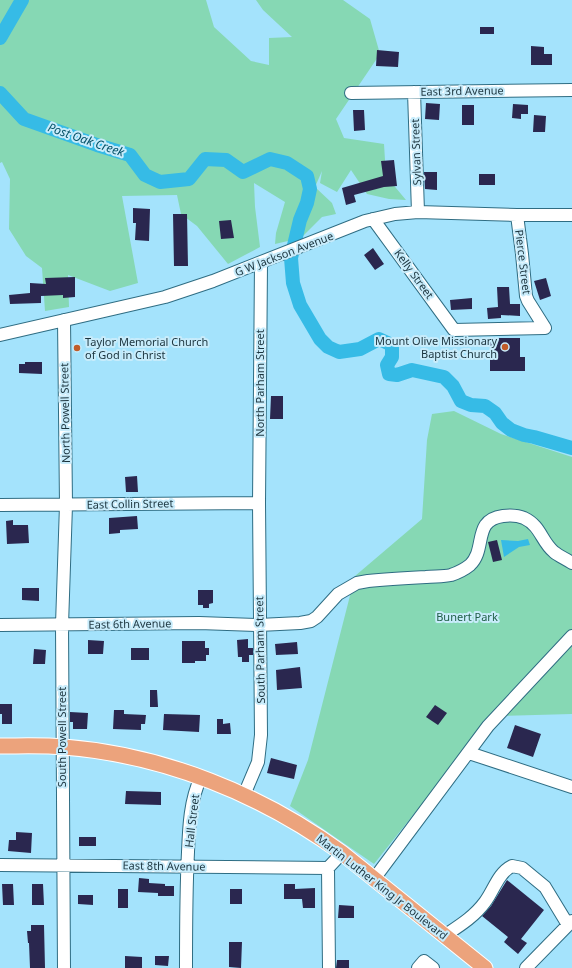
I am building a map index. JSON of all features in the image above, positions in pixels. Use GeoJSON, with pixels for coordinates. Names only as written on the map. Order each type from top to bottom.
{"type":"FeatureCollection","features":[{"type":"Feature","properties":{"kind":"main road","name":"Martin Luther King Jr Boulevard"},"geometry":{"type":"LineString","coordinates":[[0,746],[62,747],[138,758],[201,777],[244,795],[302,826],[342,853],[485,968]]}},
{"type":"Feature","properties":{"kind":"street","name":"East 3rd Avenue"},"geometry":{"type":"LineString","coordinates":[[351,93],[572,90]]}},
{"type":"Feature","properties":{"kind":"street","name":"Sylvan Street"},"geometry":{"type":"LineString","coordinates":[[414,92],[418,212]]}},
{"type":"Feature","properties":{"kind":"street","name":"G W Jackson Avenue"},"geometry":{"type":"LineString","coordinates":[[0,335],[165,297],[213,281],[373,219],[394,214],[418,212],[572,215]]}},
{"type":"Feature","properties":{"kind":"street","name":"Pierce Street"},"geometry":{"type":"LineString","coordinates":[[454,330],[545,328],[526,296],[517,215]]}},
{"type":"Feature","properties":{"kind":"street","name":"Kelly Street"},"geometry":{"type":"LineString","coordinates":[[373,219],[454,330]]}},
{"type":"Feature","properties":{"kind":"street","name":"North Parham Street"},"geometry":{"type":"LineString","coordinates":[[259,503],[263,262]]}},
{"type":"Feature","properties":{"kind":"street","name":"North Powell Street"},"geometry":{"type":"LineString","coordinates":[[64,320],[66,505]]}},
{"type":"Feature","properties":{"kind":"street","name":"East Collin Street"},"geometry":{"type":"LineString","coordinates":[[0,505],[259,503]]}},
{"type":"Feature","properties":{"kind":"street","name":"South Parham Street"},"geometry":{"type":"LineString","coordinates":[[244,795],[258,762],[261,735],[259,503]]}},
{"type":"Feature","properties":{"kind":"street","name":"South Powell Street"},"geometry":{"type":"LineString","coordinates":[[64,968],[62,624],[66,505]]}},
{"type":"Feature","properties":{"kind":"street","name":"East 6th Avenue"},"geometry":{"type":"LineString","coordinates":[[0,625],[199,623],[259,625],[311,621],[317,617],[338,594],[357,583],[450,575],[465,568],[471,564],[475,558],[481,542],[481,532],[485,526],[492,518],[504,516],[517,516],[529,521],[539,529],[546,543],[554,552],[572,563]]}},
{"type":"Feature","properties":{"kind":"street"},"geometry":{"type":"LineString","coordinates":[[374,879],[488,726],[572,636]]}},
{"type":"Feature","properties":{"kind":"street"},"geometry":{"type":"LineString","coordinates":[[469,753],[572,787]]}},
{"type":"Feature","properties":{"kind":"street","name":"Hall Street"},"geometry":{"type":"LineString","coordinates":[[186,968],[187,867],[189,836],[196,788],[201,777]]}},
{"type":"Feature","properties":{"kind":"street"},"geometry":{"type":"LineString","coordinates":[[329,968],[328,868],[342,853]]}},
{"type":"Feature","properties":{"kind":"street","name":"East 8th Avenue"},"geometry":{"type":"LineString","coordinates":[[0,865],[328,868]]}},
{"type":"Feature","properties":{"kind":"street"},"geometry":{"type":"LineString","coordinates":[[444,936],[468,920],[484,902],[502,872],[512,866],[522,868],[545,887],[570,923],[526,968]]}},
{"type":"Feature","properties":{"kind":"street"},"geometry":{"type":"LineString","coordinates":[[418,968],[424,961],[433,968]]}},
{"type":"Feature","properties":{"kind":"green space"},"geometry":{"type":"Polygon","coordinates":[[[0,0],[206,0],[214,27],[251,61],[269,65],[269,38],[292,37],[263,10],[256,0],[343,0],[370,19],[380,54],[336,119],[344,138],[384,144],[386,176],[406,200],[389,199],[367,194],[351,170],[337,192],[320,183],[322,171],[315,187],[332,203],[336,214],[322,217],[301,238],[275,244],[276,233],[285,202],[254,183],[255,207],[260,247],[228,264],[197,226],[181,214],[177,195],[122,196],[138,283],[110,291],[68,275],[69,307],[45,311],[42,268],[26,256],[9,229],[10,179],[2,162],[0,163],[0,0]]]}},
{"type":"Feature","properties":{"kind":"green space","name":"Bunert Park"},"geometry":{"type":"Polygon","coordinates":[[[454,411],[501,434],[572,457],[572,714],[501,716],[465,750],[374,864],[290,806],[308,760],[355,576],[422,519],[427,440],[432,414],[454,411]]]}},
{"type":"Feature","properties":{"kind":"water"},"geometry":{"type":"Polygon","coordinates":[[[528,539],[530,545],[519,547],[504,557],[501,540],[518,541],[528,539]]]}},
{"type":"Feature","properties":{"kind":"building"},"geometry":{"type":"Polygon","coordinates":[[[480,27],[494,27],[494,34],[480,34],[480,27]]]}},
{"type":"Feature","properties":{"kind":"building"},"geometry":{"type":"Polygon","coordinates":[[[531,46],[544,47],[544,54],[552,54],[552,65],[531,65],[531,46]]]}},
{"type":"Feature","properties":{"kind":"building"},"geometry":{"type":"Polygon","coordinates":[[[377,50],[399,52],[398,67],[376,66],[377,50]]]}},
{"type":"Feature","properties":{"kind":"building"},"geometry":{"type":"Polygon","coordinates":[[[426,103],[440,104],[439,120],[425,119],[426,103]]]}},
{"type":"Feature","properties":{"kind":"building"},"geometry":{"type":"Polygon","coordinates":[[[513,104],[528,105],[528,114],[521,114],[521,119],[512,118],[513,104]]]}},
{"type":"Feature","properties":{"kind":"building"},"geometry":{"type":"Polygon","coordinates":[[[462,105],[474,105],[474,125],[462,125],[462,105]]]}},
{"type":"Feature","properties":{"kind":"building"},"geometry":{"type":"Polygon","coordinates":[[[353,110],[364,110],[365,130],[354,131],[353,110]]]}},
{"type":"Feature","properties":{"kind":"building"},"geometry":{"type":"Polygon","coordinates":[[[534,115],[546,116],[545,132],[533,132],[534,115]]]}},
{"type":"Feature","properties":{"kind":"building"},"geometry":{"type":"Polygon","coordinates":[[[394,160],[397,186],[384,187],[354,195],[356,202],[346,205],[342,188],[383,176],[381,161],[394,160]]]}},
{"type":"Feature","properties":{"kind":"building"},"geometry":{"type":"Polygon","coordinates":[[[424,172],[437,172],[437,190],[425,189],[424,172]]]}},
{"type":"Feature","properties":{"kind":"building"},"geometry":{"type":"Polygon","coordinates":[[[479,174],[495,174],[495,185],[479,185],[479,174]]]}},
{"type":"Feature","properties":{"kind":"building"},"geometry":{"type":"Polygon","coordinates":[[[133,208],[150,209],[149,241],[135,240],[136,223],[133,223],[133,208]]]}},
{"type":"Feature","properties":{"kind":"building"},"geometry":{"type":"Polygon","coordinates":[[[173,214],[187,214],[188,266],[174,266],[173,214]]]}},
{"type":"Feature","properties":{"kind":"building"},"geometry":{"type":"Polygon","coordinates":[[[231,220],[234,238],[221,239],[219,221],[231,220]]]}},
{"type":"Feature","properties":{"kind":"building"},"geometry":{"type":"Polygon","coordinates":[[[373,248],[384,264],[375,270],[364,255],[373,248]]]}},
{"type":"Feature","properties":{"kind":"building"},"geometry":{"type":"Polygon","coordinates":[[[75,277],[75,297],[63,298],[63,295],[41,296],[41,303],[10,304],[9,295],[30,293],[30,283],[46,284],[45,278],[75,277]]]}},
{"type":"Feature","properties":{"kind":"building"},"geometry":{"type":"Polygon","coordinates":[[[546,278],[551,296],[540,300],[534,281],[546,278]]]}},
{"type":"Feature","properties":{"kind":"building"},"geometry":{"type":"Polygon","coordinates":[[[497,287],[509,287],[510,304],[520,304],[520,316],[501,315],[501,318],[488,319],[487,308],[498,307],[497,287]]]}},
{"type":"Feature","properties":{"kind":"building"},"geometry":{"type":"Polygon","coordinates":[[[472,298],[472,309],[451,310],[450,300],[472,298]]]}},
{"type":"Feature","properties":{"kind":"building","name":"Mount Olive Missionary Baptist Church"},"geometry":{"type":"Polygon","coordinates":[[[490,338],[520,338],[520,357],[525,357],[525,371],[490,371],[490,338]]]}},
{"type":"Feature","properties":{"kind":"building"},"geometry":{"type":"Polygon","coordinates":[[[25,362],[42,362],[42,374],[19,373],[19,364],[25,364],[25,362]]]}},
{"type":"Feature","properties":{"kind":"building"},"geometry":{"type":"Polygon","coordinates":[[[271,396],[283,396],[283,419],[270,419],[271,396]]]}},
{"type":"Feature","properties":{"kind":"building"},"geometry":{"type":"Polygon","coordinates":[[[137,476],[138,492],[126,492],[125,477],[137,476]]]}},
{"type":"Feature","properties":{"kind":"building"},"geometry":{"type":"Polygon","coordinates":[[[137,516],[138,529],[120,530],[120,533],[109,534],[109,518],[137,516]]]}},
{"type":"Feature","properties":{"kind":"building"},"geometry":{"type":"Polygon","coordinates":[[[13,520],[13,525],[28,525],[29,543],[7,544],[6,521],[13,520]]]}},
{"type":"Feature","properties":{"kind":"building"},"geometry":{"type":"Polygon","coordinates":[[[497,540],[502,560],[493,562],[488,542],[497,540]]]}},
{"type":"Feature","properties":{"kind":"building"},"geometry":{"type":"Polygon","coordinates":[[[22,588],[39,588],[39,601],[22,600],[22,588]]]}},
{"type":"Feature","properties":{"kind":"building"},"geometry":{"type":"Polygon","coordinates":[[[198,590],[213,590],[213,603],[209,604],[209,608],[203,608],[203,605],[198,605],[198,590]]]}},
{"type":"Feature","properties":{"kind":"building"},"geometry":{"type":"Polygon","coordinates":[[[248,639],[248,648],[253,648],[253,655],[249,655],[249,662],[242,662],[242,657],[238,657],[237,640],[248,639]]]}},
{"type":"Feature","properties":{"kind":"building"},"geometry":{"type":"Polygon","coordinates":[[[88,640],[104,641],[103,654],[88,654],[88,640]]]}},
{"type":"Feature","properties":{"kind":"building"},"geometry":{"type":"Polygon","coordinates":[[[182,641],[205,641],[205,648],[209,648],[209,655],[206,655],[206,661],[182,663],[182,641]]]}},
{"type":"Feature","properties":{"kind":"building"},"geometry":{"type":"Polygon","coordinates":[[[297,642],[298,654],[276,655],[275,644],[297,642]]]}},
{"type":"Feature","properties":{"kind":"building"},"geometry":{"type":"Polygon","coordinates":[[[131,648],[149,648],[149,660],[131,660],[131,648]]]}},
{"type":"Feature","properties":{"kind":"building"},"geometry":{"type":"Polygon","coordinates":[[[34,649],[46,650],[45,664],[33,664],[34,649]]]}},
{"type":"Feature","properties":{"kind":"building"},"geometry":{"type":"Polygon","coordinates":[[[300,667],[302,688],[277,690],[276,670],[300,667]]]}},
{"type":"Feature","properties":{"kind":"building"},"geometry":{"type":"Polygon","coordinates":[[[150,690],[157,690],[158,707],[150,707],[150,690]]]}},
{"type":"Feature","properties":{"kind":"building"},"geometry":{"type":"Polygon","coordinates":[[[0,704],[12,704],[12,724],[2,724],[0,704]]]}},
{"type":"Feature","properties":{"kind":"building"},"geometry":{"type":"Polygon","coordinates":[[[435,705],[447,713],[438,725],[426,717],[435,705]]]}},
{"type":"Feature","properties":{"kind":"building"},"geometry":{"type":"Polygon","coordinates":[[[114,710],[124,710],[124,714],[146,715],[145,724],[141,724],[141,730],[113,729],[114,710]]]}},
{"type":"Feature","properties":{"kind":"building"},"geometry":{"type":"Polygon","coordinates":[[[70,712],[88,713],[87,729],[73,729],[73,722],[70,722],[70,712]]]}},
{"type":"Feature","properties":{"kind":"building"},"geometry":{"type":"Polygon","coordinates":[[[164,714],[200,715],[199,732],[163,730],[164,714]]]}},
{"type":"Feature","properties":{"kind":"building"},"geometry":{"type":"Polygon","coordinates":[[[217,719],[223,719],[223,724],[230,723],[231,734],[217,734],[217,719]]]}},
{"type":"Feature","properties":{"kind":"building"},"geometry":{"type":"Polygon","coordinates":[[[515,725],[541,734],[533,757],[507,748],[515,725]]]}},
{"type":"Feature","properties":{"kind":"building"},"geometry":{"type":"Polygon","coordinates":[[[271,758],[297,765],[294,779],[267,773],[271,758]]]}},
{"type":"Feature","properties":{"kind":"building"},"geometry":{"type":"Polygon","coordinates":[[[126,791],[161,792],[161,805],[125,804],[126,791]]]}},
{"type":"Feature","properties":{"kind":"building"},"geometry":{"type":"Polygon","coordinates":[[[16,832],[32,833],[31,853],[8,851],[9,840],[16,840],[16,832]]]}},
{"type":"Feature","properties":{"kind":"building"},"geometry":{"type":"Polygon","coordinates":[[[79,837],[96,837],[96,846],[79,846],[79,837]]]}},
{"type":"Feature","properties":{"kind":"building"},"geometry":{"type":"Polygon","coordinates":[[[139,878],[149,879],[149,883],[174,886],[174,896],[158,896],[158,893],[138,892],[139,878]]]}},
{"type":"Feature","properties":{"kind":"building"},"geometry":{"type":"Polygon","coordinates":[[[507,880],[544,910],[521,939],[527,943],[518,954],[504,942],[508,937],[482,916],[491,906],[507,880]]]}},
{"type":"Feature","properties":{"kind":"building"},"geometry":{"type":"Polygon","coordinates":[[[2,884],[13,884],[14,905],[3,905],[2,884]]]}},
{"type":"Feature","properties":{"kind":"building"},"geometry":{"type":"Polygon","coordinates":[[[32,884],[43,884],[44,905],[32,905],[32,884]]]}},
{"type":"Feature","properties":{"kind":"building"},"geometry":{"type":"Polygon","coordinates":[[[284,884],[295,884],[295,889],[315,888],[315,908],[303,908],[302,899],[284,899],[284,884]]]}},
{"type":"Feature","properties":{"kind":"building"},"geometry":{"type":"Polygon","coordinates":[[[118,889],[128,889],[128,908],[118,908],[118,889]]]}},
{"type":"Feature","properties":{"kind":"building"},"geometry":{"type":"Polygon","coordinates":[[[230,889],[242,889],[242,904],[230,904],[230,889]]]}},
{"type":"Feature","properties":{"kind":"building"},"geometry":{"type":"Polygon","coordinates":[[[78,895],[93,895],[93,905],[78,904],[78,895]]]}},
{"type":"Feature","properties":{"kind":"building"},"geometry":{"type":"Polygon","coordinates":[[[339,905],[354,906],[354,918],[338,918],[339,905]]]}},
{"type":"Feature","properties":{"kind":"building"},"geometry":{"type":"Polygon","coordinates":[[[31,925],[44,925],[45,968],[30,968],[27,931],[31,931],[31,925]]]}},
{"type":"Feature","properties":{"kind":"building"},"geometry":{"type":"Polygon","coordinates":[[[229,942],[242,942],[241,968],[229,967],[229,942]]]}},
{"type":"Feature","properties":{"kind":"building"},"geometry":{"type":"Polygon","coordinates":[[[125,956],[142,957],[142,968],[125,968],[125,956]]]}},
{"type":"Feature","properties":{"kind":"building"},"geometry":{"type":"Polygon","coordinates":[[[155,956],[169,956],[168,966],[155,965],[155,956]]]}},
{"type":"Feature","properties":{"kind":"building"},"geometry":{"type":"Polygon","coordinates":[[[337,960],[349,960],[349,968],[336,968],[337,960]]]}},
{"type":"Feature","properties":{"kind":"waterway","name":"Post Oak Creek"},"geometry":{"type":"LineString","coordinates":[[0,38],[22,0]]}},
{"type":"Feature","properties":{"kind":"waterway","name":"Post Oak Creek"},"geometry":{"type":"LineString","coordinates":[[0,93],[24,119],[130,155],[145,175],[160,182],[189,179],[205,159],[226,160],[243,172],[270,159],[287,163],[307,176],[310,189],[307,203],[300,220],[291,258],[293,283],[300,305],[320,339],[328,347],[339,352],[360,349],[379,339],[392,345],[392,357],[387,365],[389,374],[397,375],[412,370],[444,377],[453,386],[461,401],[471,405],[485,406],[495,413],[502,423],[511,430],[572,448]]}},
{"type":"Feature","properties":{"kind":"place","name":"Mount Olive Missionary Baptist Church"},"geometry":{"type":"Point","coordinates":[505,347]}},
{"type":"Feature","properties":{"kind":"place","name":"Taylor Memorial Church of God in Christ"},"geometry":{"type":"Point","coordinates":[77,348]}}]}
